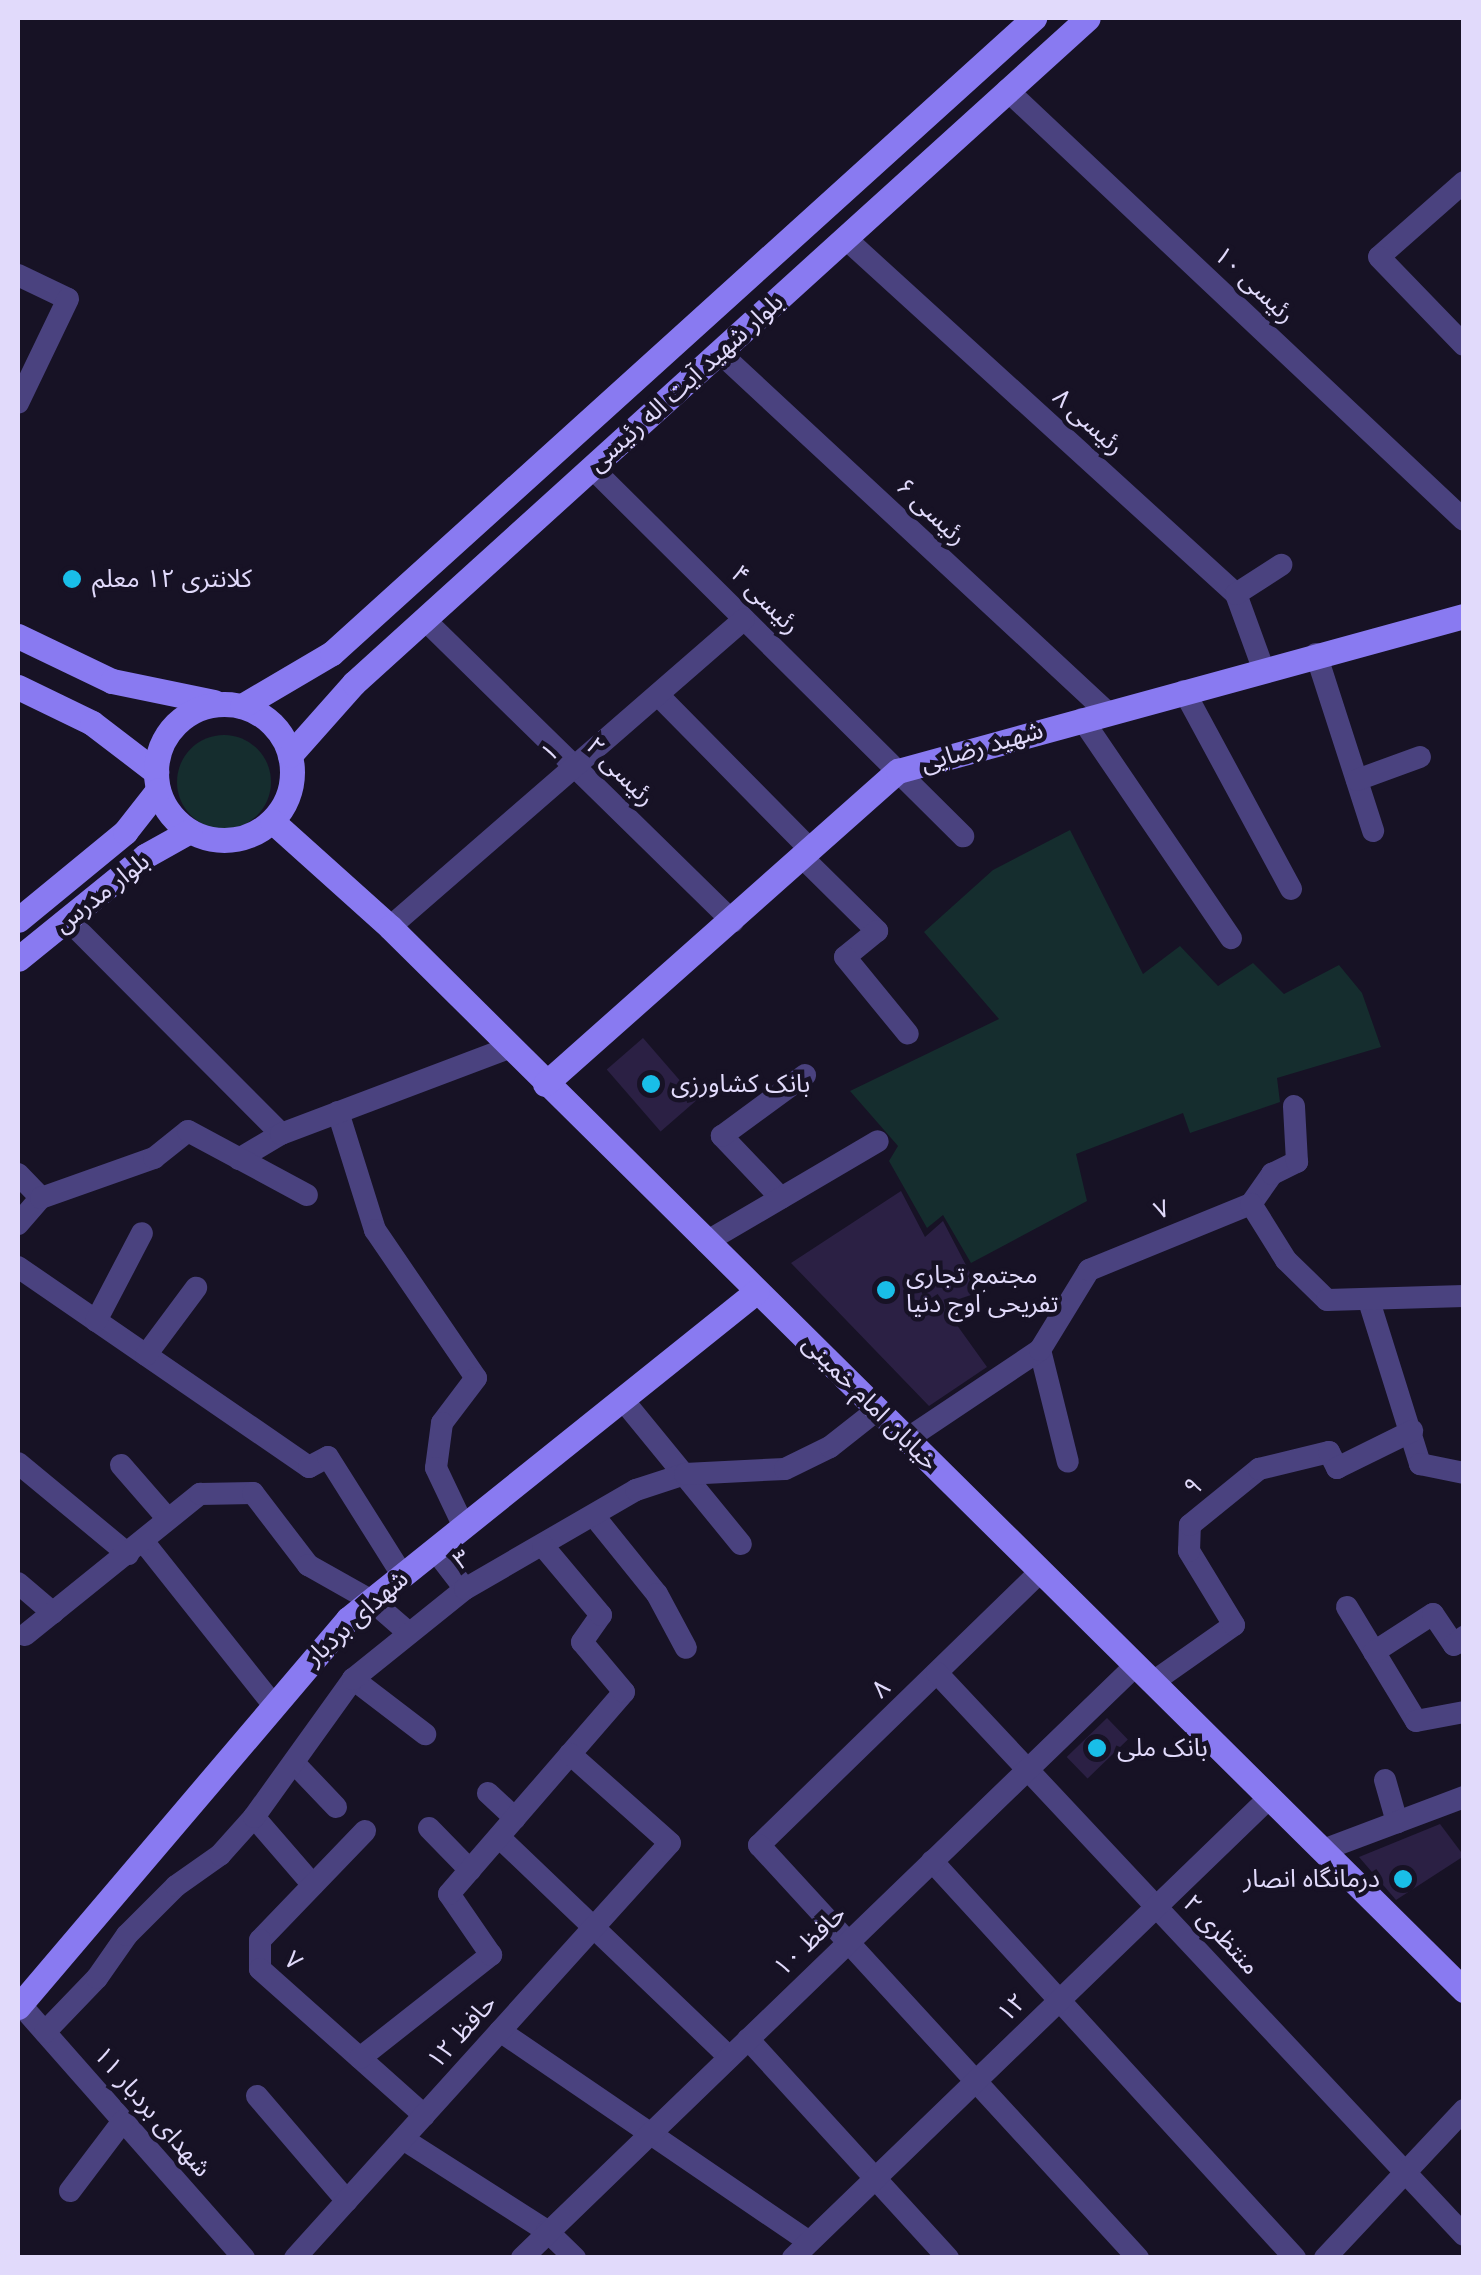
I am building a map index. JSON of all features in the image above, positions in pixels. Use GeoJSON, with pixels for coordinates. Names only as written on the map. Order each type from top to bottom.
{"type":"FeatureCollection","features":[{"type":"Feature","properties":{"kind":"main road","name":"بلوار شهید آیت اله رئیسی"},"geometry":{"type":"LineString","coordinates":[[233,705],[332,654],[1034,18]]}},
{"type":"Feature","properties":{"kind":"main road","name":"بلوار شهید آیت اله رئیسی"},"geometry":{"type":"LineString","coordinates":[[290,755],[354,683],[1088,18]]}},
{"type":"Feature","properties":{"kind":"main road"},"geometry":{"type":"LineString","coordinates":[[916,125],[939,152]]}},
{"type":"Feature","properties":{"kind":"main road","name":"شهید رضایی"},"geometry":{"type":"LineString","coordinates":[[545,1084],[898,771],[1464,616]]}},
{"type":"Feature","properties":{"kind":"main road"},"geometry":{"type":"LineString","coordinates":[[18,636],[112,681],[233,705],[272,724],[290,755],[290,790],[272,821],[224,841],[190,832],[157,781],[92,723],[21,693]]}},
{"type":"Feature","properties":{"kind":"main road"},"geometry":{"type":"LineString","coordinates":[[157,781],[176,724],[233,705]]}},
{"type":"Feature","properties":{"kind":"main road","name":"بلوار مدرس"},"geometry":{"type":"LineString","coordinates":[[18,920],[125,832],[157,781]]}},
{"type":"Feature","properties":{"kind":"main road","name":"خیابان امام خمینی"},"geometry":{"type":"LineString","coordinates":[[272,821],[390,928],[506,1049],[1464,1990]]}},
{"type":"Feature","properties":{"kind":"main road","name":"بلوار مدرس"},"geometry":{"type":"LineString","coordinates":[[18,960],[144,856],[190,832]]}},
{"type":"Feature","properties":{"kind":"main road","name":"شهدای بردبار"},"geometry":{"type":"LineString","coordinates":[[19,2005],[272,1703],[372,1601],[757,1292]]}},
{"type":"Feature","properties":{"kind":"street","name":"رئیسی ۱۰"},"geometry":{"type":"LineString","coordinates":[[1007,90],[1464,520]]}},
{"type":"Feature","properties":{"kind":"street"},"geometry":{"type":"LineString","coordinates":[[1464,182],[1379,257],[1464,346]]}},
{"type":"Feature","properties":{"kind":"street","name":"رئیسی ۸"},"geometry":{"type":"LineString","coordinates":[[846,238],[1236,594],[1263,668]]}},
{"type":"Feature","properties":{"kind":"street"},"geometry":{"type":"LineString","coordinates":[[18,275],[68,299],[20,391]]}},
{"type":"Feature","properties":{"kind":"street","name":"رئیسی ۶"},"geometry":{"type":"LineString","coordinates":[[719,352],[1094,716],[1230,938]]}},
{"type":"Feature","properties":{"kind":"street","name":"رئیسی ۴"},"geometry":{"type":"LineString","coordinates":[[592,468],[964,836]]}},
{"type":"Feature","properties":{"kind":"street"},"geometry":{"type":"LineString","coordinates":[[1236,594],[1281,565]]}},
{"type":"Feature","properties":{"kind":"street","name":"۱"},"geometry":{"type":"LineString","coordinates":[[390,928],[744,618]]}},
{"type":"Feature","properties":{"kind":"street","name":"رئیسی ۲"},"geometry":{"type":"LineString","coordinates":[[425,620],[732,922]]}},
{"type":"Feature","properties":{"kind":"street"},"geometry":{"type":"LineString","coordinates":[[1316,654],[1373,831]]}},
{"type":"Feature","properties":{"kind":"street"},"geometry":{"type":"LineString","coordinates":[[1184,691],[1291,889]]}},
{"type":"Feature","properties":{"kind":"street"},"geometry":{"type":"LineString","coordinates":[[658,695],[877,931],[845,957],[908,1034]]}},
{"type":"Feature","properties":{"kind":"street"},"geometry":{"type":"LineString","coordinates":[[1357,780],[1420,757]]}},
{"type":"Feature","properties":{"kind":"street"},"geometry":{"type":"LineString","coordinates":[[67,919],[280,1134]]}},
{"type":"Feature","properties":{"kind":"street"},"geometry":{"type":"LineString","coordinates":[[239,1159],[280,1134],[506,1049]]}},
{"type":"Feature","properties":{"kind":"street"},"geometry":{"type":"LineString","coordinates":[[781,1198],[722,1136],[805,1075]]}},
{"type":"Feature","properties":{"kind":"street"},"geometry":{"type":"LineString","coordinates":[[1294,1106],[1297,1162],[1272,1174],[1251,1204],[1286,1260],[1327,1300],[1368,1302],[1464,1296]]}},
{"type":"Feature","properties":{"kind":"street"},"geometry":{"type":"LineString","coordinates":[[338,1112],[375,1230],[476,1378],[442,1423],[436,1468],[464,1527]]}},
{"type":"Feature","properties":{"kind":"street"},"geometry":{"type":"LineString","coordinates":[[18,1224],[40,1198],[154,1158],[188,1131],[307,1195]]}},
{"type":"Feature","properties":{"kind":"street"},"geometry":{"type":"LineString","coordinates":[[706,1242],[878,1141]]}},
{"type":"Feature","properties":{"kind":"street"},"geometry":{"type":"LineString","coordinates":[[18,1174],[40,1198]]}},
{"type":"Feature","properties":{"kind":"street","name":"۷"},"geometry":{"type":"LineString","coordinates":[[907,1439],[1040,1350],[1089,1270],[1251,1204]]}},
{"type":"Feature","properties":{"kind":"street"},"geometry":{"type":"LineString","coordinates":[[96,1321],[142,1234]]}},
{"type":"Feature","properties":{"kind":"street"},"geometry":{"type":"LineString","coordinates":[[18,1267],[309,1467],[328,1457],[403,1576]]}},
{"type":"Feature","properties":{"kind":"street"},"geometry":{"type":"LineString","coordinates":[[146,1355],[196,1288]]}},
{"type":"Feature","properties":{"kind":"street"},"geometry":{"type":"LineString","coordinates":[[1368,1302],[1420,1464],[1464,1473]]}},
{"type":"Feature","properties":{"kind":"street"},"geometry":{"type":"LineString","coordinates":[[1040,1350],[1068,1462]]}},
{"type":"Feature","properties":{"kind":"street"},"geometry":{"type":"LineString","coordinates":[[623,1400],[741,1544]]}},
{"type":"Feature","properties":{"kind":"street","name":"۳"},"geometry":{"type":"LineString","coordinates":[[45,2032],[98,1978],[127,1935],[176,1886],[220,1856],[296,1765],[353,1679],[465,1589],[636,1490],[685,1474],[785,1469],[830,1447],[877,1410]]}},
{"type":"Feature","properties":{"kind":"street","name":"۹"},"geometry":{"type":"LineString","coordinates":[[1144,1673],[1234,1625],[1189,1551],[1190,1525],[1259,1469],[1329,1452],[1337,1468],[1412,1431]]}},
{"type":"Feature","properties":{"kind":"street"},"geometry":{"type":"LineString","coordinates":[[18,1463],[135,1548],[272,1703]]}},
{"type":"Feature","properties":{"kind":"street"},"geometry":{"type":"LineString","coordinates":[[121,1465],[167,1518]]}},
{"type":"Feature","properties":{"kind":"street"},"geometry":{"type":"LineString","coordinates":[[26,1635],[200,1494],[254,1493],[308,1565],[372,1601],[409,1633]]}},
{"type":"Feature","properties":{"kind":"street"},"geometry":{"type":"LineString","coordinates":[[594,1516],[657,1594],[686,1648]]}},
{"type":"Feature","properties":{"kind":"street"},"geometry":{"type":"LineString","coordinates":[[360,2058],[491,1955],[449,1894],[624,1692],[582,1642],[601,1615],[543,1546]]}},
{"type":"Feature","properties":{"kind":"street"},"geometry":{"type":"LineString","coordinates":[[435,1550],[465,1589]]}},
{"type":"Feature","properties":{"kind":"street","name":"۸"},"geometry":{"type":"LineString","coordinates":[[848,1942],[759,1845],[1040,1572]]}},
{"type":"Feature","properties":{"kind":"street"},"geometry":{"type":"LineString","coordinates":[[18,1583],[54,1613]]}},
{"type":"Feature","properties":{"kind":"street"},"geometry":{"type":"LineString","coordinates":[[1347,1607],[1416,1721],[1464,1712]]}},
{"type":"Feature","properties":{"kind":"street"},"geometry":{"type":"LineString","coordinates":[[1374,1652],[1433,1614],[1454,1646],[1464,1638]]}},
{"type":"Feature","properties":{"kind":"street","name":"منتظری ۲"},"geometry":{"type":"LineString","coordinates":[[937,1673],[1464,2235]]}},
{"type":"Feature","properties":{"kind":"street","name":"حافظ ۱۰"},"geometry":{"type":"LineString","coordinates":[[522,2258],[1028,1768],[1144,1673]]}},
{"type":"Feature","properties":{"kind":"street"},"geometry":{"type":"LineString","coordinates":[[353,1679],[424,1734]]}},
{"type":"Feature","properties":{"kind":"street","name":"حافظ ۱۲"},"geometry":{"type":"LineString","coordinates":[[295,2258],[670,1843],[570,1754]]}},
{"type":"Feature","properties":{"kind":"street"},"geometry":{"type":"LineString","coordinates":[[296,1765],[336,1806]]}},
{"type":"Feature","properties":{"kind":"street"},"geometry":{"type":"LineString","coordinates":[[1385,1780],[1397,1822]]}},
{"type":"Feature","properties":{"kind":"street"},"geometry":{"type":"LineString","coordinates":[[488,1793],[515,1818]]}},
{"type":"Feature","properties":{"kind":"street"},"geometry":{"type":"LineString","coordinates":[[1322,1850],[1464,1797]]}},
{"type":"Feature","properties":{"kind":"street","name":"۱۲"},"geometry":{"type":"LineString","coordinates":[[801,2250],[1270,1798]]}},
{"type":"Feature","properties":{"kind":"street"},"geometry":{"type":"LineString","coordinates":[[254,1817],[312,1885]]}},
{"type":"Feature","properties":{"kind":"street"},"geometry":{"type":"LineString","coordinates":[[429,1828],[470,1870]]}},
{"type":"Feature","properties":{"kind":"street","name":"۷"},"geometry":{"type":"LineString","coordinates":[[365,1831],[260,1940],[260,1968],[424,2115]]}},
{"type":"Feature","properties":{"kind":"street"},"geometry":{"type":"LineString","coordinates":[[499,1836],[729,2057]]}},
{"type":"Feature","properties":{"kind":"street"},"geometry":{"type":"LineString","coordinates":[[932,1861],[1295,2258]]}},
{"type":"Feature","properties":{"kind":"street"},"geometry":{"type":"LineString","coordinates":[[99,1909],[127,1935]]}},
{"type":"Feature","properties":{"kind":"street"},"geometry":{"type":"LineString","coordinates":[[848,1942],[1138,2258]]}},
{"type":"Feature","properties":{"kind":"street","name":"شهدای بردبار ۱۱"},"geometry":{"type":"LineString","coordinates":[[19,2005],[244,2258]]}},
{"type":"Feature","properties":{"kind":"street"},"geometry":{"type":"LineString","coordinates":[[500,2032],[653,2130],[801,2250]]}},
{"type":"Feature","properties":{"kind":"street"},"geometry":{"type":"LineString","coordinates":[[748,2038],[948,2258]]}},
{"type":"Feature","properties":{"kind":"street"},"geometry":{"type":"LineString","coordinates":[[257,2096],[347,2201]]}},
{"type":"Feature","properties":{"kind":"street"},"geometry":{"type":"LineString","coordinates":[[1334,2254],[1464,2110]]}},
{"type":"Feature","properties":{"kind":"street"},"geometry":{"type":"LineString","coordinates":[[70,2190],[123,2121]]}},
{"type":"Feature","properties":{"kind":"street"},"geometry":{"type":"LineString","coordinates":[[402,2139],[547,2231],[575,2258]]}},
{"type":"Feature","properties":{"kind":"green space"},"geometry":{"type":"Polygon","coordinates":[[[215,735],[233,735],[258,748],[268,764],[268,800],[258,816],[233,829],[215,829],[190,816],[177,791],[177,773],[190,748],[215,735]]]}},
{"type":"Feature","properties":{"kind":"green space"},"geometry":{"type":"Polygon","coordinates":[[[1070,830],[1143,974],[1180,946],[1218,986],[1253,963],[1284,994],[1339,965],[1362,993],[1381,1047],[1277,1078],[1280,1102],[1190,1133],[1183,1113],[1076,1154],[1087,1201],[971,1263],[943,1215],[927,1228],[889,1161],[898,1146],[850,1091],[999,1019],[924,932],[993,870],[1070,830]]]}},
{"type":"Feature","properties":{"kind":"building","name":"بانک کشاورزی"},"geometry":{"type":"Polygon","coordinates":[[[643,1038],[697,1100],[661,1131],[607,1069],[643,1038]]]}},
{"type":"Feature","properties":{"kind":"building"},"geometry":{"type":"Polygon","coordinates":[[[901,1191],[925,1237],[943,1221],[980,1292],[956,1300],[954,1321],[987,1367],[929,1406],[791,1263],[901,1191]]]}},
{"type":"Feature","properties":{"kind":"building","name":"بانک ملی"},"geometry":{"type":"Polygon","coordinates":[[[1107,1718],[1128,1740],[1088,1778],[1067,1757],[1107,1718]]]}},
{"type":"Feature","properties":{"kind":"building","name":"درمانگاه انصار"},"geometry":{"type":"Polygon","coordinates":[[[1440,1824],[1464,1856],[1396,1900],[1359,1857],[1440,1824]]]}},
{"type":"Feature","properties":{"kind":"place","name":"کلانتری ۱۲ معلم"},"geometry":{"type":"Point","coordinates":[72,579]}},
{"type":"Feature","properties":{"kind":"place","name":"بانک کشاورزی"},"geometry":{"type":"Point","coordinates":[651,1084]}},
{"type":"Feature","properties":{"kind":"place","name":"مجتمع تجاری تفریحی اوج دنیا"},"geometry":{"type":"Point","coordinates":[886,1290]}},
{"type":"Feature","properties":{"kind":"place","name":"بانک ملی"},"geometry":{"type":"Point","coordinates":[1097,1748]}},
{"type":"Feature","properties":{"kind":"place","name":"درمانگاه انصار"},"geometry":{"type":"Point","coordinates":[1403,1879]}}]}
